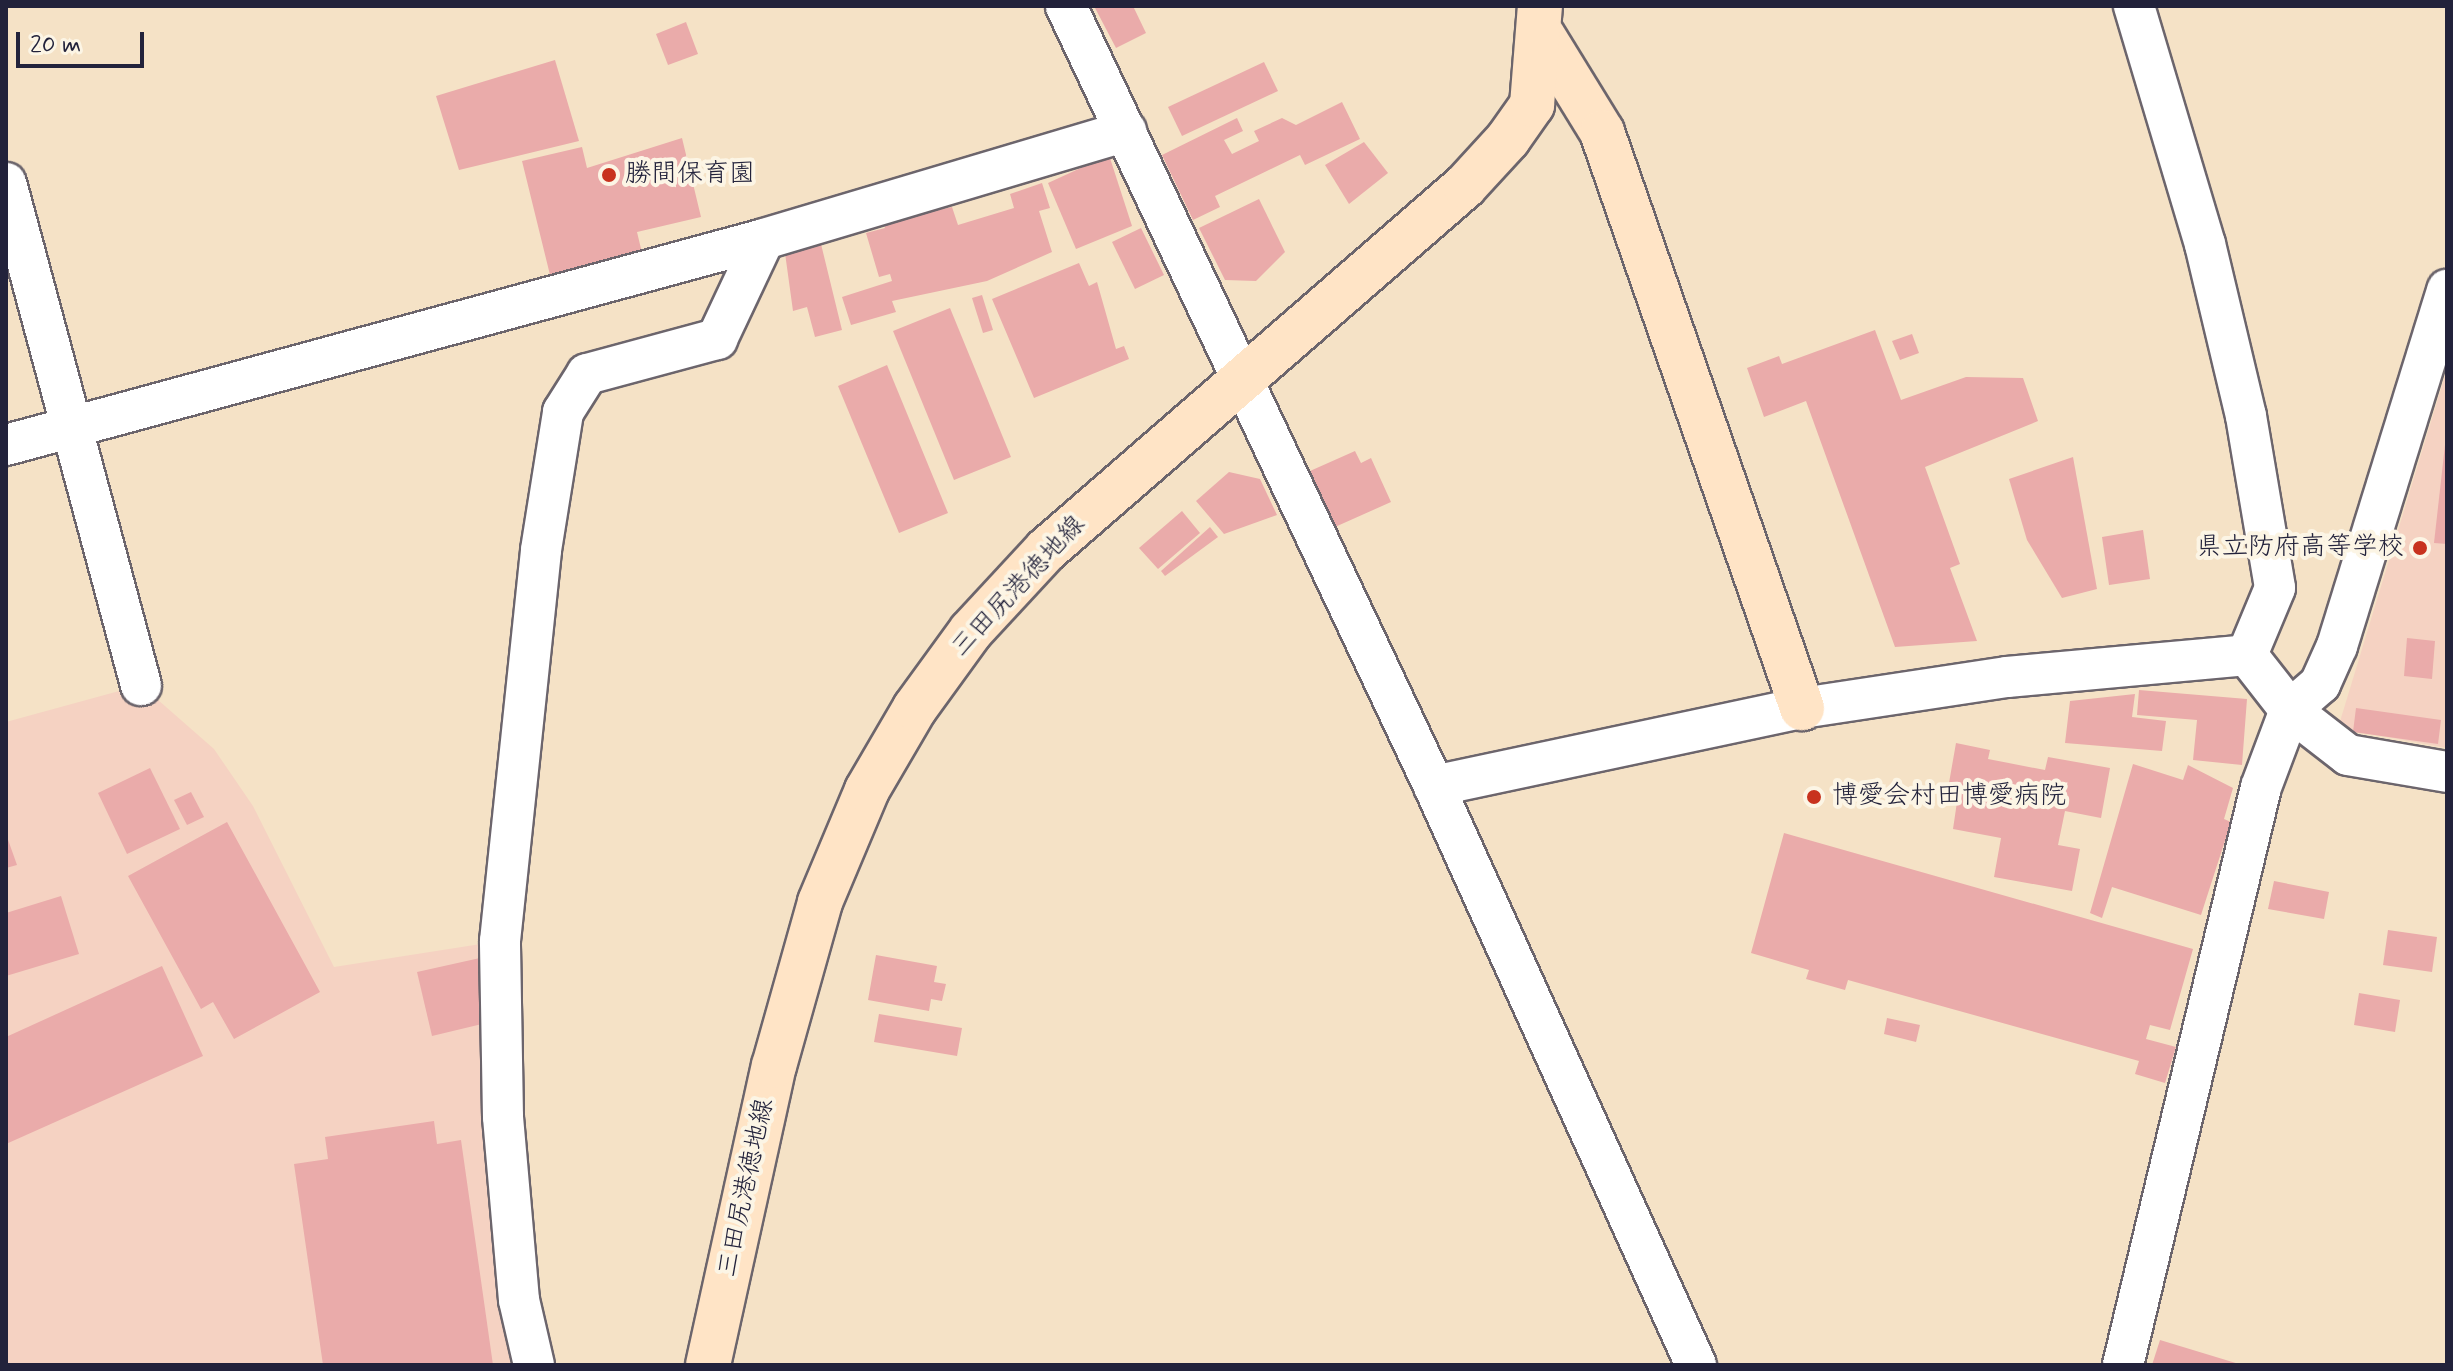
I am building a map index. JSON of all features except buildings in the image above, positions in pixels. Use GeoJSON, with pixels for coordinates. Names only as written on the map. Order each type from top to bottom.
{"type":"FeatureCollection","features":[{"type":"Feature","properties":{"kind":"main road","name":"三田尻港徳地線"},"geometry":{"type":"LineString","coordinates":[[708,1365],[774,1066],[820,902],[867,790],[971,631],[1046,550],[1465,186],[1508,139],[1532,105],[1542,21]]}},
{"type":"Feature","properties":{"kind":"main road"},"geometry":{"type":"LineString","coordinates":[[1542,21],[1602,132],[1802,708]]}},
{"type":"Feature","properties":{"kind":"street"},"geometry":{"type":"LineString","coordinates":[[1066,6],[1434,786],[1696,1365]]}},
{"type":"Feature","properties":{"kind":"street"},"geometry":{"type":"LineString","coordinates":[[2134,6],[2205,244],[2246,416],[2275,588],[2247,655]]}},
{"type":"Feature","properties":{"kind":"street"},"geometry":{"type":"LineString","coordinates":[[6,445],[764,239],[1126,131]]}},
{"type":"Feature","properties":{"kind":"street"},"geometry":{"type":"LineString","coordinates":[[6,183],[141,685]]}},
{"type":"Feature","properties":{"kind":"street"},"geometry":{"type":"LineString","coordinates":[[534,1365],[519,1300],[505,1132],[500,941],[541,550],[563,412],[587,374],[717,339],[764,239]]}},
{"type":"Feature","properties":{"kind":"street"},"geometry":{"type":"LineString","coordinates":[[2123,1365],[2261,787],[2290,710],[2320,684],[2337,646],[2447,290]]}},
{"type":"Feature","properties":{"kind":"street"},"geometry":{"type":"LineString","coordinates":[[1434,786],[1802,708],[2007,677],[2247,655]]}},
{"type":"Feature","properties":{"kind":"street"},"geometry":{"type":"LineString","coordinates":[[2247,655],[2290,710],[2348,755],[2447,772]]}},
{"type":"Feature","properties":{"kind":"shaded area","name":"県立防府高等学校"},"geometry":{"type":"Polygon","coordinates":[[[2447,369],[2447,748],[2338,728],[2447,369]]]}},
{"type":"Feature","properties":{"kind":"shaded area"},"geometry":{"type":"Polygon","coordinates":[[[141,685],[214,749],[253,806],[334,967],[500,941],[534,1365],[6,1365],[6,722],[141,685]]]}},
{"type":"Feature","properties":{"kind":"place","name":"勝間保育園"},"geometry":{"type":"Point","coordinates":[609,175]}},
{"type":"Feature","properties":{"kind":"place","name":"県立防府高等学校"},"geometry":{"type":"Point","coordinates":[2420,548]}},
{"type":"Feature","properties":{"kind":"place","name":"博愛会村田博愛病院"},"geometry":{"type":"Point","coordinates":[1814,797]}}]}
